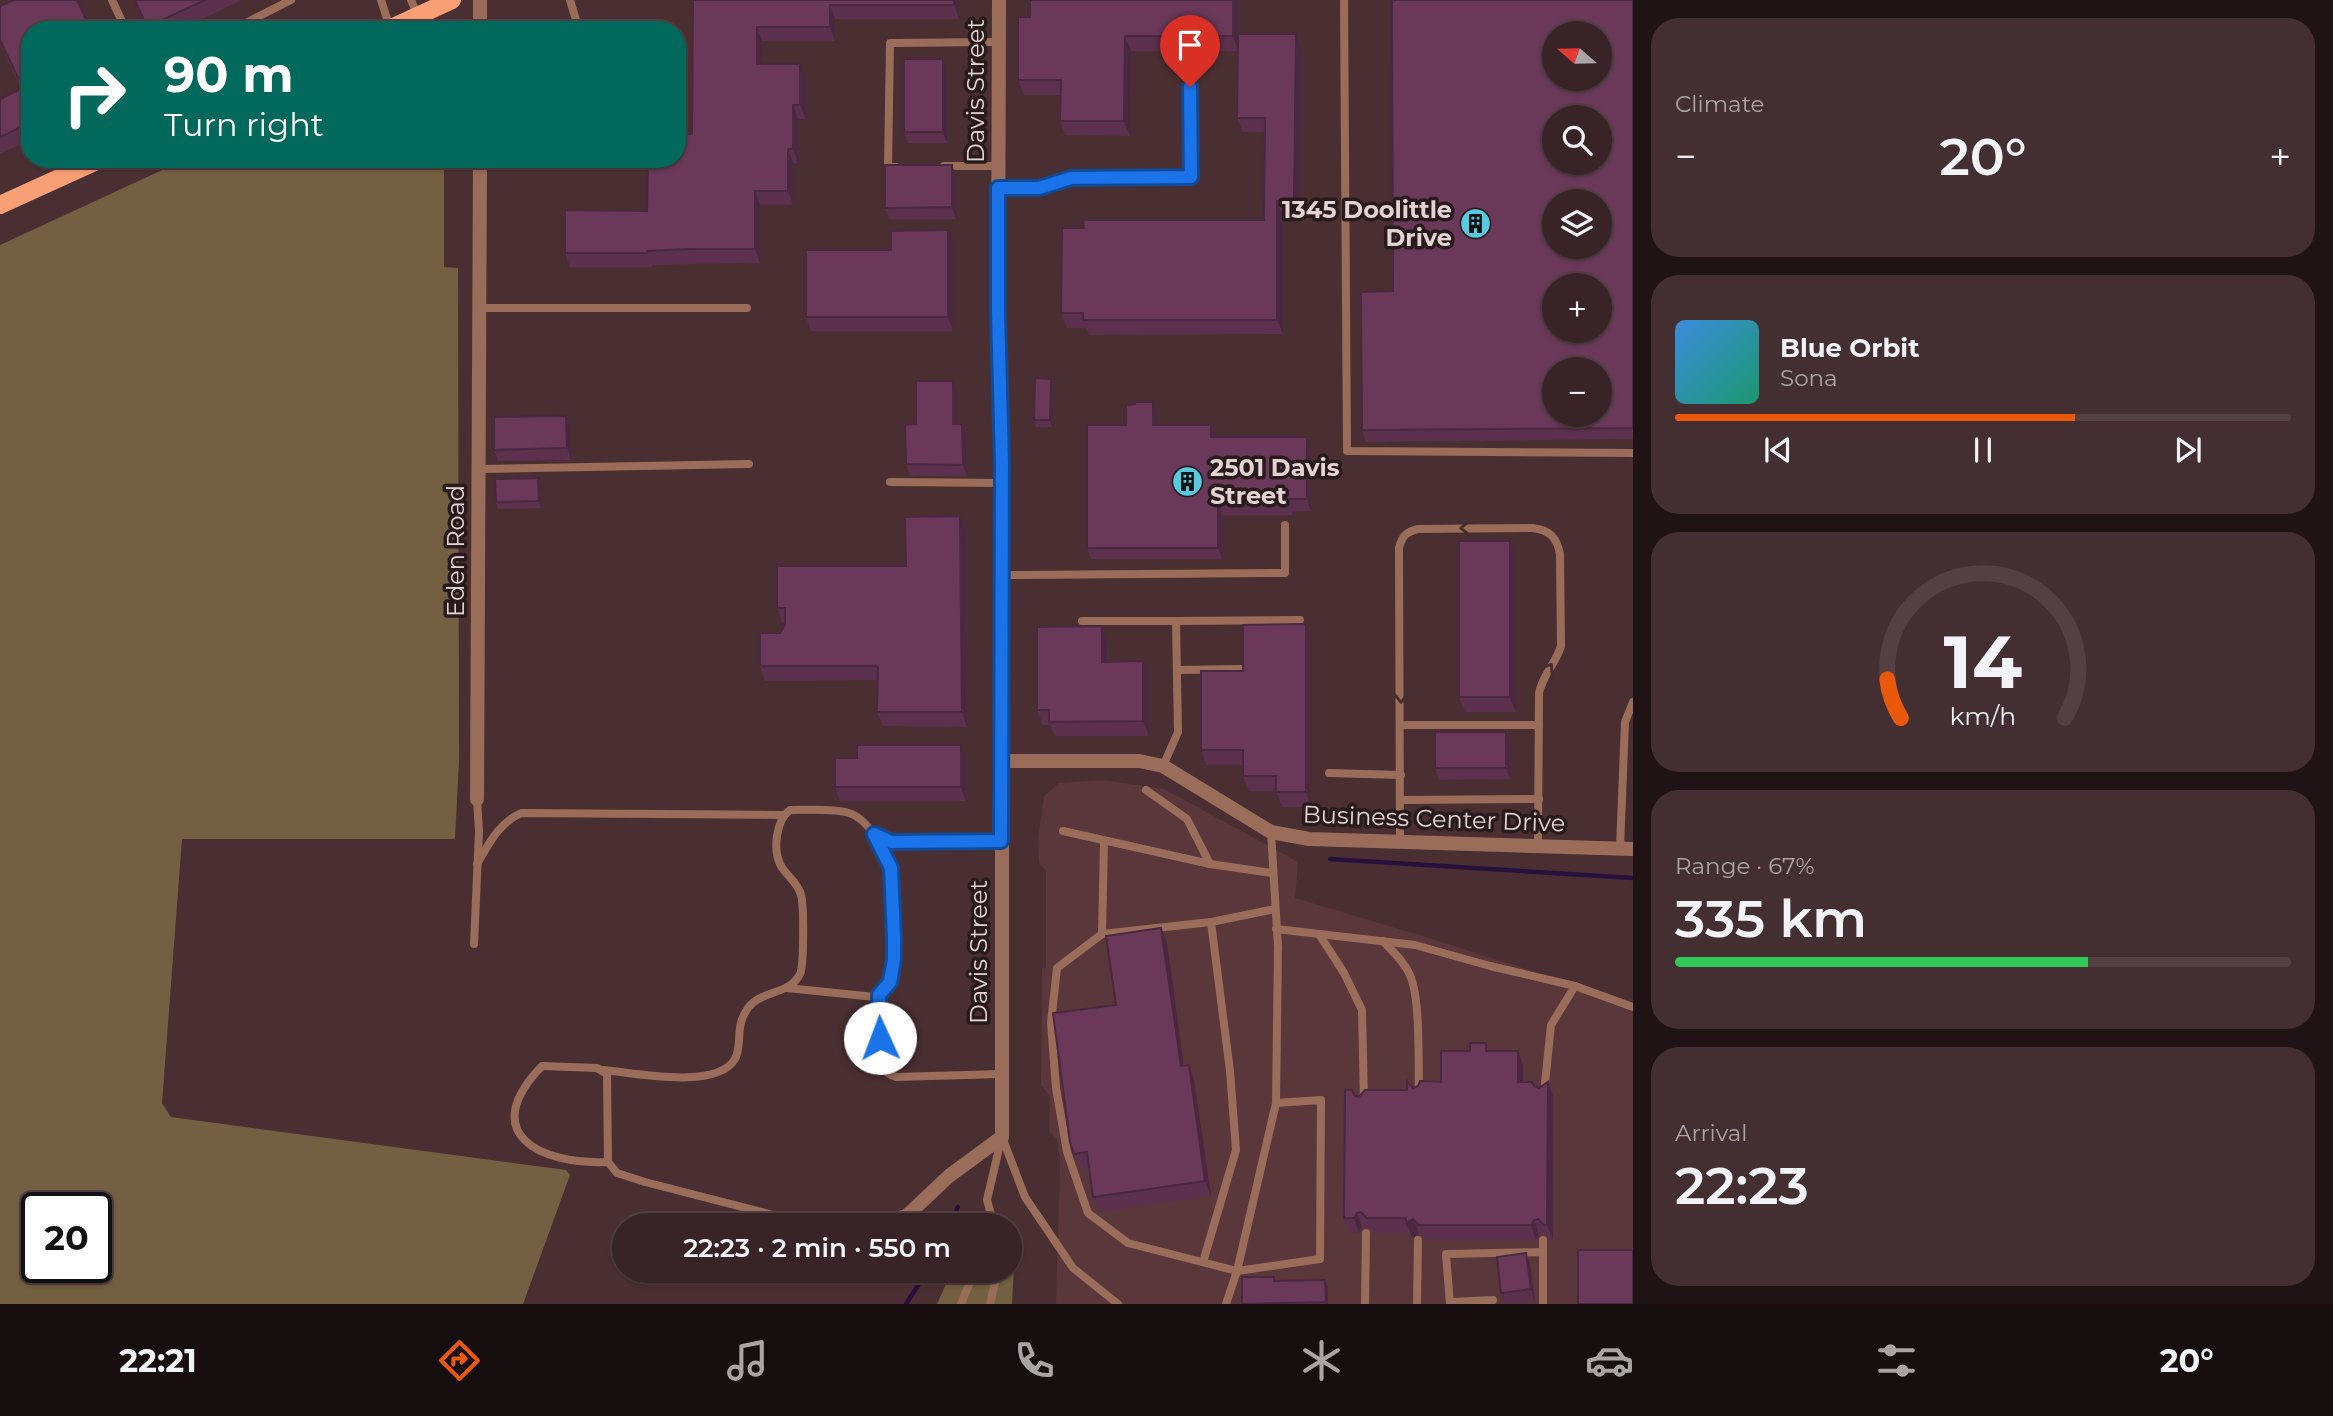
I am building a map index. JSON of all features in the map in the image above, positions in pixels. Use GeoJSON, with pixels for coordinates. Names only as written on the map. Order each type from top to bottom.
{"type":"FeatureCollection","features":[{"type":"Feature","properties":{"kind":"main road"},"geometry":{"type":"LineString","coordinates":[[398,21],[414,8],[452,0]]}},
{"type":"Feature","properties":{"kind":"main road"},"geometry":{"type":"LineString","coordinates":[[0,205],[81,168]]}},
{"type":"Feature","properties":{"kind":"street"},"geometry":{"type":"LineString","coordinates":[[480,0],[480,21]]}},
{"type":"Feature","properties":{"kind":"street","name":"Davis Street"},"geometry":{"type":"LineString","coordinates":[[999,0],[1002,1137]]}},
{"type":"Feature","properties":{"kind":"street","name":"Eden Road"},"geometry":{"type":"LineString","coordinates":[[477,799],[481,168]]}},
{"type":"Feature","properties":{"kind":"street","name":"Business Center Drive"},"geometry":{"type":"LineString","coordinates":[[1001,761],[1139,761],[1163,766],[1271,832],[1309,839],[1627,849]]}},
{"type":"Feature","properties":{"kind":"street"},"geometry":{"type":"LineString","coordinates":[[910,1212],[949,1176],[1002,1137]]}},
{"type":"Feature","properties":{"kind":"lane"},"geometry":{"type":"LineString","coordinates":[[250,21],[291,0]]}},
{"type":"Feature","properties":{"kind":"lane"},"geometry":{"type":"LineString","coordinates":[[381,0],[386,21]]}},
{"type":"Feature","properties":{"kind":"lane"},"geometry":{"type":"LineString","coordinates":[[570,0],[576,21]]}},
{"type":"Feature","properties":{"kind":"lane"},"geometry":{"type":"LineString","coordinates":[[1345,0],[1348,452],[1633,453]]}},
{"type":"Feature","properties":{"kind":"lane"},"geometry":{"type":"LineString","coordinates":[[115,1],[123,21]]}},
{"type":"Feature","properties":{"kind":"lane"},"geometry":{"type":"LineString","coordinates":[[902,167],[888,167],[890,43],[999,42]]}},
{"type":"Feature","properties":{"kind":"lane"},"geometry":{"type":"LineString","coordinates":[[998,188],[1039,188],[1071,178],[1191,177],[1190,64]]}},
{"type":"Feature","properties":{"kind":"lane"},"geometry":{"type":"LineString","coordinates":[[929,166],[998,166]]}},
{"type":"Feature","properties":{"kind":"lane"},"geometry":{"type":"LineString","coordinates":[[480,307],[747,309]]}},
{"type":"Feature","properties":{"kind":"lane"},"geometry":{"type":"LineString","coordinates":[[480,469],[748,464]]}},
{"type":"Feature","properties":{"kind":"lane"},"geometry":{"type":"LineString","coordinates":[[890,482],[1002,483]]}},
{"type":"Feature","properties":{"kind":"lane"},"geometry":{"type":"LineString","coordinates":[[1002,575],[1285,573],[1285,525]]}},
{"type":"Feature","properties":{"kind":"lane"},"geometry":{"type":"LineString","coordinates":[[1400,843],[1401,537],[1418,529],[1534,528],[1552,534],[1558,543],[1560,554],[1561,646],[1558,656],[1542,678],[1539,693],[1538,846]]}},
{"type":"Feature","properties":{"kind":"lane"},"geometry":{"type":"LineString","coordinates":[[1082,621],[1300,620]]}},
{"type":"Feature","properties":{"kind":"lane"},"geometry":{"type":"LineString","coordinates":[[1163,766],[1178,732],[1176,621]]}},
{"type":"Feature","properties":{"kind":"lane"},"geometry":{"type":"LineString","coordinates":[[1177,670],[1241,669]]}},
{"type":"Feature","properties":{"kind":"lane"},"geometry":{"type":"LineString","coordinates":[[1627,849],[1629,734],[1625,722],[1633,702]]}},
{"type":"Feature","properties":{"kind":"lane"},"geometry":{"type":"LineString","coordinates":[[1401,725],[1539,729]]}},
{"type":"Feature","properties":{"kind":"lane"},"geometry":{"type":"LineString","coordinates":[[1329,774],[1401,775]]}},
{"type":"Feature","properties":{"kind":"lane"},"geometry":{"type":"LineString","coordinates":[[1146,790],[1187,819],[1210,864]]}},
{"type":"Feature","properties":{"kind":"lane","name":"Eden Road"},"geometry":{"type":"LineString","coordinates":[[474,944],[477,799]]}},
{"type":"Feature","properties":{"kind":"lane"},"geometry":{"type":"LineString","coordinates":[[1401,800],[1539,799]]}},
{"type":"Feature","properties":{"kind":"lane"},"geometry":{"type":"LineString","coordinates":[[477,864],[497,830],[521,813],[782,815],[790,810],[849,812],[858,817],[874,834],[891,868],[894,959],[890,982],[879,995],[875,997],[787,988],[766,994],[750,1005],[739,1024],[737,1054],[729,1066],[697,1076],[682,1078],[542,1066],[519,1096],[515,1111],[515,1128],[519,1136],[543,1152],[563,1159],[608,1162]]}},
{"type":"Feature","properties":{"kind":"lane"},"geometry":{"type":"LineString","coordinates":[[782,815],[778,826],[779,862],[802,895],[802,970],[787,988]]}},
{"type":"Feature","properties":{"kind":"lane"},"geometry":{"type":"LineString","coordinates":[[1063,831],[1210,864],[1272,873]]}},
{"type":"Feature","properties":{"kind":"lane"},"geometry":{"type":"LineString","coordinates":[[1226,1304],[1237,1271],[1276,1103],[1276,929],[1271,832]]}},
{"type":"Feature","properties":{"kind":"lane"},"geometry":{"type":"LineString","coordinates":[[874,834],[891,842],[1001,841]]}},
{"type":"Feature","properties":{"kind":"lane"},"geometry":{"type":"LineString","coordinates":[[1102,934],[1104,841]]}},
{"type":"Feature","properties":{"kind":"lane"},"geometry":{"type":"LineString","coordinates":[[1275,909],[1211,922],[1102,934],[1057,968],[1051,1023],[1056,1088],[1067,1152],[1088,1213],[1128,1243],[1237,1271],[1320,1259],[1321,1100],[1276,1103]]}},
{"type":"Feature","properties":{"kind":"lane"},"geometry":{"type":"LineString","coordinates":[[1203,1262],[1236,1150],[1230,1071],[1211,922]]}},
{"type":"Feature","properties":{"kind":"lane"},"geometry":{"type":"LineString","coordinates":[[1276,929],[1415,945],[1575,986],[1633,1007]]}},
{"type":"Feature","properties":{"kind":"lane"},"geometry":{"type":"LineString","coordinates":[[1319,934],[1344,973],[1362,1010],[1364,1105]]}},
{"type":"Feature","properties":{"kind":"lane"},"geometry":{"type":"LineString","coordinates":[[1383,941],[1401,960],[1411,977],[1417,1015],[1419,1096]]}},
{"type":"Feature","properties":{"kind":"lane"},"geometry":{"type":"LineString","coordinates":[[1544,1096],[1551,1025],[1575,986]]}},
{"type":"Feature","properties":{"kind":"lane"},"geometry":{"type":"LineString","coordinates":[[879,995],[881,1064],[888,1074],[896,1077],[1002,1074]]}},
{"type":"Feature","properties":{"kind":"lane"},"geometry":{"type":"LineString","coordinates":[[602,1070],[607,1074],[608,1162],[617,1173],[765,1213]]}},
{"type":"Feature","properties":{"kind":"lane"},"geometry":{"type":"LineString","coordinates":[[991,1213],[987,1200],[1002,1137]]}},
{"type":"Feature","properties":{"kind":"lane"},"geometry":{"type":"LineString","coordinates":[[1002,1137],[1025,1197],[1066,1258],[1073,1268],[1118,1304]]}},
{"type":"Feature","properties":{"kind":"lane"},"geometry":{"type":"LineString","coordinates":[[1365,1304],[1366,1233]]}},
{"type":"Feature","properties":{"kind":"lane"},"geometry":{"type":"LineString","coordinates":[[1417,1304],[1418,1240]]}},
{"type":"Feature","properties":{"kind":"lane"},"geometry":{"type":"LineString","coordinates":[[1543,1240],[1543,1304]]}},
{"type":"Feature","properties":{"kind":"lane"},"geometry":{"type":"LineString","coordinates":[[1493,1300],[1450,1303],[1446,1254],[1543,1252]]}},
{"type":"Feature","properties":{"kind":"lane"},"geometry":{"type":"LineString","coordinates":[[961,1304],[970,1283]]}},
{"type":"Feature","properties":{"kind":"lane"},"geometry":{"type":"LineString","coordinates":[[990,1304],[995,1283]]}},
{"type":"Feature","properties":{"kind":"shaded area"},"geometry":{"type":"Polygon","coordinates":[[[167,168],[444,168],[444,267],[458,268],[459,761],[455,839],[182,839],[162,1103],[171,1117],[566,1170],[570,1175],[523,1304],[0,1304],[0,245],[167,168]]]}},
{"type":"Feature","properties":{"kind":"shaded area"},"geometry":{"type":"Polygon","coordinates":[[[1102,780],[1164,789],[1298,862],[1295,898],[1633,1003],[1633,1304],[1056,1304],[1060,1161],[1057,1139],[1049,1131],[1050,1096],[1041,1085],[1042,968],[1046,968],[1046,871],[1039,863],[1038,839],[1044,796],[1059,783],[1102,780]]]}},
{"type":"Feature","properties":{"kind":"shaded area"},"geometry":{"type":"Polygon","coordinates":[[[947,1283],[1013,1283],[1012,1304],[937,1304],[947,1283]]]}},
{"type":"Feature","properties":{"kind":"building"},"geometry":{"type":"Polygon","coordinates":[[[14,0],[77,0],[87,21],[21,21],[21,84],[0,40],[0,6],[14,0]]]}},
{"type":"Feature","properties":{"kind":"building"},"geometry":{"type":"Polygon","coordinates":[[[135,0],[205,0],[160,21],[144,21],[135,0]]]}},
{"type":"Feature","properties":{"kind":"building"},"geometry":{"type":"Polygon","coordinates":[[[693,0],[954,0],[954,5],[830,5],[830,27],[757,27],[757,64],[800,64],[800,105],[793,105],[793,149],[788,149],[788,191],[755,191],[755,249],[565,253],[565,210],[647,211],[648,168],[686,168],[686,134],[692,134],[693,0]]]}},
{"type":"Feature","properties":{"kind":"building"},"geometry":{"type":"Polygon","coordinates":[[[1030,0],[1233,0],[1233,36],[1125,36],[1124,121],[1060,121],[1061,80],[1018,80],[1018,17],[1030,17],[1030,0]]]}},
{"type":"Feature","properties":{"kind":"building","name":"1345 Doolittle Drive"},"geometry":{"type":"Polygon","coordinates":[[[1392,0],[1633,0],[1633,428],[1362,430],[1361,292],[1393,291],[1392,0]]]}},
{"type":"Feature","properties":{"kind":"building"},"geometry":{"type":"Polygon","coordinates":[[[1238,34],[1296,34],[1294,201],[1277,201],[1277,320],[1083,320],[1083,313],[1061,313],[1062,228],[1084,228],[1083,220],[1264,220],[1265,118],[1237,118],[1238,34]]]}},
{"type":"Feature","properties":{"kind":"building"},"geometry":{"type":"Polygon","coordinates":[[[904,59],[943,59],[943,132],[904,132],[904,59]]]}},
{"type":"Feature","properties":{"kind":"building"},"geometry":{"type":"Polygon","coordinates":[[[21,89],[21,127],[0,137],[0,99],[21,89]]]}},
{"type":"Feature","properties":{"kind":"building"},"geometry":{"type":"Polygon","coordinates":[[[885,165],[952,165],[952,207],[885,208],[885,165]]]}},
{"type":"Feature","properties":{"kind":"building"},"geometry":{"type":"Polygon","coordinates":[[[948,230],[948,317],[806,317],[806,250],[891,250],[891,231],[948,230]]]}},
{"type":"Feature","properties":{"kind":"building"},"geometry":{"type":"Polygon","coordinates":[[[1035,378],[1051,379],[1050,420],[1034,420],[1035,378]]]}},
{"type":"Feature","properties":{"kind":"building"},"geometry":{"type":"Polygon","coordinates":[[[916,381],[953,381],[953,424],[962,424],[963,465],[906,464],[905,425],[916,424],[916,381]]]}},
{"type":"Feature","properties":{"kind":"building","name":"2501 Davis Street"},"geometry":{"type":"Polygon","coordinates":[[[1153,402],[1153,425],[1211,425],[1211,437],[1307,437],[1307,499],[1288,499],[1288,504],[1218,504],[1218,548],[1087,548],[1087,425],[1126,425],[1126,405],[1153,402]]]}},
{"type":"Feature","properties":{"kind":"building"},"geometry":{"type":"Polygon","coordinates":[[[566,416],[567,448],[494,450],[494,417],[566,416]]]}},
{"type":"Feature","properties":{"kind":"building"},"geometry":{"type":"Polygon","coordinates":[[[538,478],[539,501],[496,502],[495,479],[538,478]]]}},
{"type":"Feature","properties":{"kind":"building"},"geometry":{"type":"Polygon","coordinates":[[[960,516],[962,712],[877,712],[878,666],[760,666],[760,633],[780,633],[785,625],[785,608],[777,608],[777,566],[906,566],[905,517],[960,516]]]}},
{"type":"Feature","properties":{"kind":"building"},"geometry":{"type":"Polygon","coordinates":[[[1459,541],[1510,541],[1510,697],[1459,697],[1459,541]]]}},
{"type":"Feature","properties":{"kind":"building"},"geometry":{"type":"Polygon","coordinates":[[[1306,624],[1306,792],[1276,792],[1276,776],[1243,776],[1243,750],[1201,750],[1201,671],[1243,671],[1243,625],[1306,624]]]}},
{"type":"Feature","properties":{"kind":"building"},"geometry":{"type":"Polygon","coordinates":[[[1102,626],[1102,662],[1143,661],[1143,721],[1049,722],[1049,710],[1037,710],[1037,627],[1102,626]]]}},
{"type":"Feature","properties":{"kind":"building"},"geometry":{"type":"Polygon","coordinates":[[[1435,732],[1506,732],[1506,768],[1435,768],[1435,732]]]}},
{"type":"Feature","properties":{"kind":"building"},"geometry":{"type":"Polygon","coordinates":[[[857,745],[961,745],[961,787],[835,787],[835,758],[857,758],[857,745]]]}},
{"type":"Feature","properties":{"kind":"building"},"geometry":{"type":"Polygon","coordinates":[[[1161,928],[1181,1066],[1189,1065],[1205,1181],[1093,1197],[1087,1152],[1074,1154],[1070,1142],[1053,1013],[1116,1005],[1106,936],[1161,928]]]}},
{"type":"Feature","properties":{"kind":"building"},"geometry":{"type":"Polygon","coordinates":[[[1470,1043],[1486,1043],[1486,1051],[1518,1051],[1518,1082],[1532,1082],[1539,1088],[1548,1082],[1547,1225],[1538,1219],[1531,1225],[1419,1225],[1413,1219],[1406,1223],[1406,1218],[1367,1218],[1361,1212],[1354,1218],[1344,1218],[1345,1090],[1352,1090],[1355,1096],[1359,1097],[1365,1090],[1407,1090],[1407,1081],[1413,1088],[1418,1086],[1420,1081],[1441,1082],[1441,1051],[1470,1051],[1470,1043]]]}},
{"type":"Feature","properties":{"kind":"building"},"geometry":{"type":"Polygon","coordinates":[[[1578,1250],[1633,1250],[1633,1304],[1578,1304],[1578,1250]]]}},
{"type":"Feature","properties":{"kind":"building"},"geometry":{"type":"Polygon","coordinates":[[[1526,1253],[1531,1289],[1501,1293],[1497,1257],[1526,1253]]]}},
{"type":"Feature","properties":{"kind":"building"},"geometry":{"type":"Polygon","coordinates":[[[1242,1277],[1274,1277],[1274,1281],[1325,1280],[1326,1302],[1242,1304],[1242,1277]]]}},
{"type":"Feature","properties":{"kind":"waterway"},"geometry":{"type":"LineString","coordinates":[[1330,859],[1633,878]]}},
{"type":"Feature","properties":{"kind":"waterway"},"geometry":{"type":"LineString","coordinates":[[955,1213],[958,1207]]}},
{"type":"Feature","properties":{"kind":"waterway"},"geometry":{"type":"LineString","coordinates":[[906,1304],[920,1283]]}},
{"type":"Feature","properties":{"kind":"place","name":"1345 Doolittle Drive"},"geometry":{"type":"Point","coordinates":[1475,224]}},
{"type":"Feature","properties":{"kind":"place","name":"2501 Davis Street"},"geometry":{"type":"Point","coordinates":[1187,482]}},
{"type":"Feature","properties":{"kind":"route"},"geometry":{"type":"LineString","coordinates":[[880,1038],[879,995],[890,982],[894,937],[891,868],[874,834],[891,842],[1001,841],[1002,462],[998,188],[1039,188],[1071,178],[1191,177],[1190,87]]}}]}
